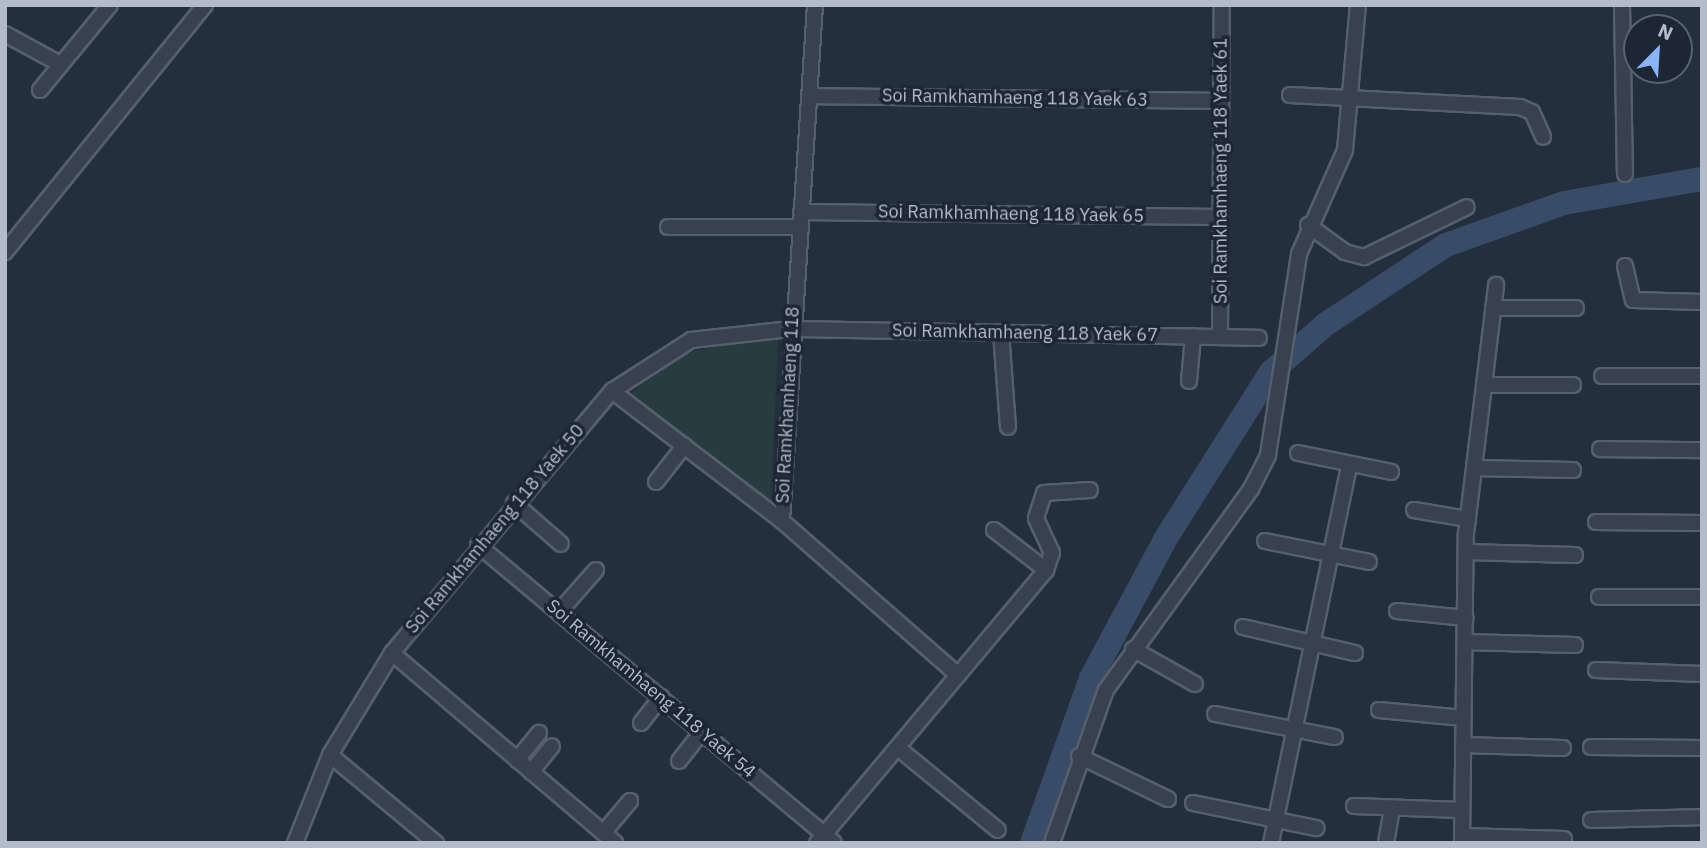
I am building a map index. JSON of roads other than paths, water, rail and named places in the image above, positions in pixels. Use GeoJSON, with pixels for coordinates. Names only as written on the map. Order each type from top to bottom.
{"type":"FeatureCollection","features":[{"type":"Feature","properties":{"kind":"street"},"geometry":{"type":"LineString","coordinates":[[40,90],[110,5]]}},
{"type":"Feature","properties":{"kind":"street"},"geometry":{"type":"LineString","coordinates":[[5,252],[205,5]]}},
{"type":"Feature","properties":{"kind":"street","name":"Soi Ramkhamhaeng 118"},"geometry":{"type":"LineString","coordinates":[[815,5],[791,329],[782,521],[958,676]]}},
{"type":"Feature","properties":{"kind":"street","name":"Soi Ramkhamhaeng 118 Yaek 61"},"geometry":{"type":"LineString","coordinates":[[1220,336],[1222,5]]}},
{"type":"Feature","properties":{"kind":"street"},"geometry":{"type":"LineString","coordinates":[[1052,843],[1079,756],[1106,690],[1251,489],[1273,438],[1290,308],[1308,225],[1342,158],[1352,97],[1358,5]]}},
{"type":"Feature","properties":{"kind":"street"},"geometry":{"type":"LineString","coordinates":[[1622,5],[1625,174]]}},
{"type":"Feature","properties":{"kind":"street"},"geometry":{"type":"LineString","coordinates":[[5,34],[60,64]]}},
{"type":"Feature","properties":{"kind":"street"},"geometry":{"type":"LineString","coordinates":[[1290,95],[1528,109],[1543,137]]}},
{"type":"Feature","properties":{"kind":"street","name":"Soi Ramkhamhaeng 118 Yaek 63"},"geometry":{"type":"LineString","coordinates":[[810,96],[1220,101]]}},
{"type":"Feature","properties":{"kind":"street"},"geometry":{"type":"LineString","coordinates":[[1308,225],[1345,253],[1364,257],[1467,208]]}},
{"type":"Feature","properties":{"kind":"street","name":"Soi Ramkhamhaeng 118 Yaek 65"},"geometry":{"type":"LineString","coordinates":[[801,212],[1220,217]]}},
{"type":"Feature","properties":{"kind":"street"},"geometry":{"type":"LineString","coordinates":[[667,227],[800,227]]}},
{"type":"Feature","properties":{"kind":"street"},"geometry":{"type":"LineString","coordinates":[[1625,266],[1633,300],[1702,302]]}},
{"type":"Feature","properties":{"kind":"street"},"geometry":{"type":"LineString","coordinates":[[1496,285],[1468,519],[1460,810],[1462,840],[1564,839]]}},
{"type":"Feature","properties":{"kind":"street"},"geometry":{"type":"LineString","coordinates":[[1493,308],[1576,308]]}},
{"type":"Feature","properties":{"kind":"street","name":"Soi Ramkhamhaeng 118 Yaek 67"},"geometry":{"type":"LineString","coordinates":[[791,329],[1259,338]]}},
{"type":"Feature","properties":{"kind":"street","name":"Soi Ramkhamhaeng 118 Yaek 50"},"geometry":{"type":"LineString","coordinates":[[295,843],[330,755],[392,653],[478,545],[612,391],[691,340],[791,329]]}},
{"type":"Feature","properties":{"kind":"street"},"geometry":{"type":"LineString","coordinates":[[1001,332],[1008,428]]}},
{"type":"Feature","properties":{"kind":"street"},"geometry":{"type":"LineString","coordinates":[[1189,382],[1194,336]]}},
{"type":"Feature","properties":{"kind":"street"},"geometry":{"type":"LineString","coordinates":[[1602,376],[1702,376]]}},
{"type":"Feature","properties":{"kind":"street"},"geometry":{"type":"LineString","coordinates":[[1484,385],[1573,385]]}},
{"type":"Feature","properties":{"kind":"street"},"geometry":{"type":"LineString","coordinates":[[612,391],[782,521]]}},
{"type":"Feature","properties":{"kind":"street"},"geometry":{"type":"LineString","coordinates":[[656,482],[684,446]]}},
{"type":"Feature","properties":{"kind":"street"},"geometry":{"type":"LineString","coordinates":[[1600,449],[1702,450]]}},
{"type":"Feature","properties":{"kind":"street"},"geometry":{"type":"LineString","coordinates":[[1298,453],[1391,472]]}},
{"type":"Feature","properties":{"kind":"street"},"geometry":{"type":"LineString","coordinates":[[1271,843],[1349,465]]}},
{"type":"Feature","properties":{"kind":"street"},"geometry":{"type":"LineString","coordinates":[[1474,468],[1573,470]]}},
{"type":"Feature","properties":{"kind":"street"},"geometry":{"type":"LineString","coordinates":[[825,840],[1046,570],[1052,553],[1036,518],[1044,492],[1090,490]]}},
{"type":"Feature","properties":{"kind":"street"},"geometry":{"type":"LineString","coordinates":[[514,503],[561,544]]}},
{"type":"Feature","properties":{"kind":"street"},"geometry":{"type":"LineString","coordinates":[[1414,510],[1468,519]]}},
{"type":"Feature","properties":{"kind":"street"},"geometry":{"type":"LineString","coordinates":[[1596,522],[1702,523]]}},
{"type":"Feature","properties":{"kind":"street"},"geometry":{"type":"LineString","coordinates":[[994,530],[1046,570]]}},
{"type":"Feature","properties":{"kind":"street"},"geometry":{"type":"LineString","coordinates":[[1265,541],[1369,562]]}},
{"type":"Feature","properties":{"kind":"street","name":"Soi Ramkhamhaeng 118 Yaek 54"},"geometry":{"type":"LineString","coordinates":[[478,545],[661,697],[825,840]]}},
{"type":"Feature","properties":{"kind":"street"},"geometry":{"type":"LineString","coordinates":[[1466,552],[1575,555]]}},
{"type":"Feature","properties":{"kind":"street"},"geometry":{"type":"LineString","coordinates":[[559,612],[596,569]]}},
{"type":"Feature","properties":{"kind":"street"},"geometry":{"type":"LineString","coordinates":[[1599,597],[1702,597]]}},
{"type":"Feature","properties":{"kind":"street"},"geometry":{"type":"LineString","coordinates":[[1397,611],[1466,618]]}},
{"type":"Feature","properties":{"kind":"street"},"geometry":{"type":"LineString","coordinates":[[1243,627],[1355,653]]}},
{"type":"Feature","properties":{"kind":"street"},"geometry":{"type":"LineString","coordinates":[[1465,642],[1575,645]]}},
{"type":"Feature","properties":{"kind":"street"},"geometry":{"type":"LineString","coordinates":[[1133,649],[1195,684]]}},
{"type":"Feature","properties":{"kind":"street"},"geometry":{"type":"LineString","coordinates":[[392,653],[615,843]]}},
{"type":"Feature","properties":{"kind":"street"},"geometry":{"type":"LineString","coordinates":[[1596,670],[1702,674]]}},
{"type":"Feature","properties":{"kind":"street"},"geometry":{"type":"LineString","coordinates":[[641,723],[661,697]]}},
{"type":"Feature","properties":{"kind":"street"},"geometry":{"type":"LineString","coordinates":[[1379,709],[1464,718]]}},
{"type":"Feature","properties":{"kind":"street"},"geometry":{"type":"LineString","coordinates":[[1215,714],[1335,737]]}},
{"type":"Feature","properties":{"kind":"street"},"geometry":{"type":"LineString","coordinates":[[679,761],[702,732]]}},
{"type":"Feature","properties":{"kind":"street"},"geometry":{"type":"LineString","coordinates":[[517,760],[539,733]]}},
{"type":"Feature","properties":{"kind":"street"},"geometry":{"type":"LineString","coordinates":[[531,772],[552,746]]}},
{"type":"Feature","properties":{"kind":"street"},"geometry":{"type":"LineString","coordinates":[[1463,746],[1563,748]]}},
{"type":"Feature","properties":{"kind":"street"},"geometry":{"type":"LineString","coordinates":[[1591,747],[1702,748]]}},
{"type":"Feature","properties":{"kind":"street"},"geometry":{"type":"LineString","coordinates":[[898,748],[998,830]]}},
{"type":"Feature","properties":{"kind":"street"},"geometry":{"type":"LineString","coordinates":[[330,755],[436,843]]}},
{"type":"Feature","properties":{"kind":"street"},"geometry":{"type":"LineString","coordinates":[[1079,756],[1168,799]]}},
{"type":"Feature","properties":{"kind":"street"},"geometry":{"type":"LineString","coordinates":[[603,833],[630,801]]}},
{"type":"Feature","properties":{"kind":"street"},"geometry":{"type":"LineString","coordinates":[[1193,803],[1316,828]]}},
{"type":"Feature","properties":{"kind":"street"},"geometry":{"type":"LineString","coordinates":[[1354,806],[1460,810]]}},
{"type":"Feature","properties":{"kind":"street"},"geometry":{"type":"LineString","coordinates":[[1386,843],[1392,808]]}},
{"type":"Feature","properties":{"kind":"street"},"geometry":{"type":"LineString","coordinates":[[1591,820],[1702,817]]}},
{"type":"Feature","properties":{"kind":"waterway"},"geometry":{"type":"LineString","coordinates":[[1032,843],[1091,678],[1166,538],[1271,372],[1326,324],[1446,245],[1564,203],[1702,179]]}}]}
